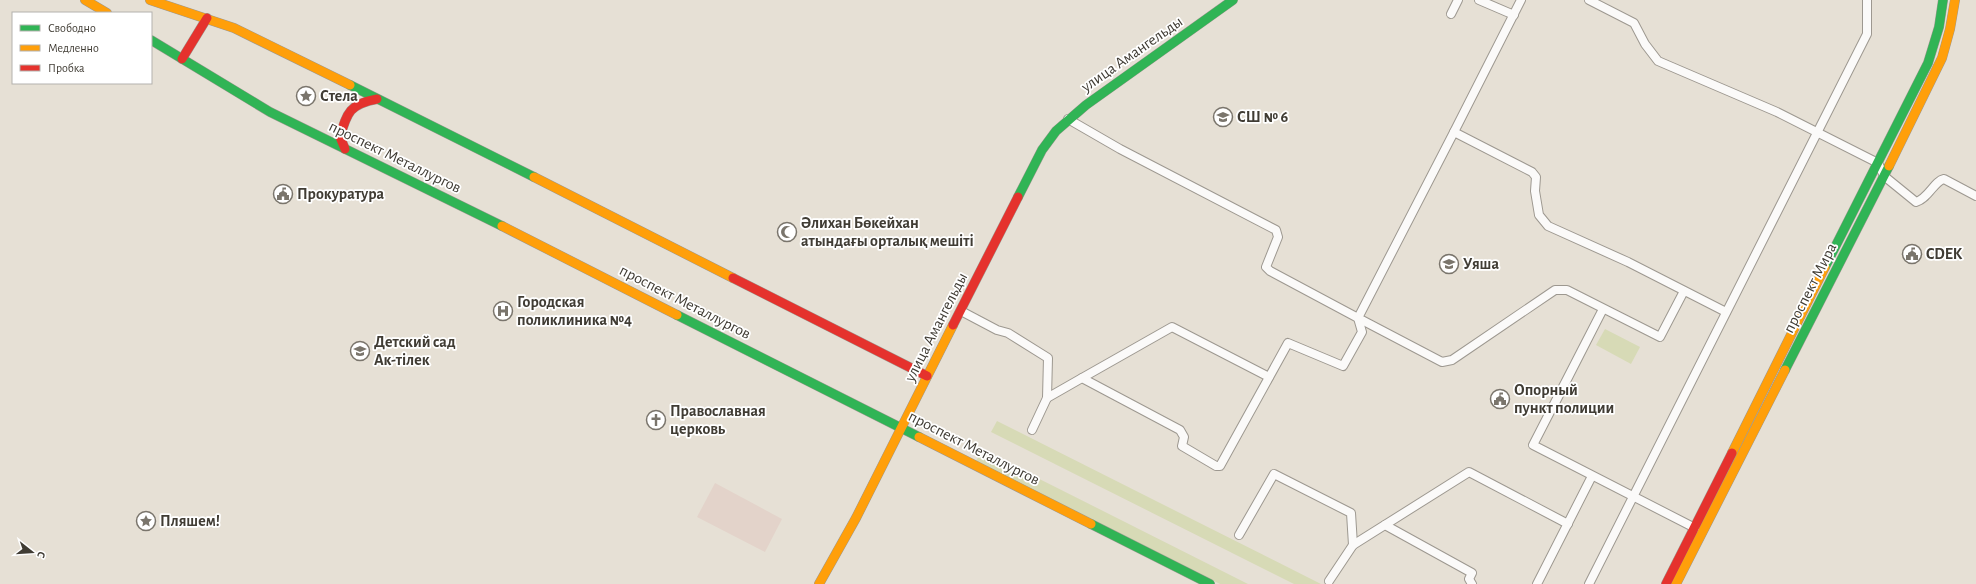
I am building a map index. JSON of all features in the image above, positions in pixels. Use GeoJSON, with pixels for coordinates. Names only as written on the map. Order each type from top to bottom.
{"type":"FeatureCollection","features":[{"type":"Feature","properties":{"kind":"main road"},"geometry":{"type":"LineString","coordinates":[[85,0],[105,12]]}},
{"type":"Feature","properties":{"kind":"main road"},"geometry":{"type":"LineString","coordinates":[[150,0],[234,28],[284,52],[927,376]]}},
{"type":"Feature","properties":{"kind":"main road","name":"улица Амангельды"},"geometry":{"type":"LineString","coordinates":[[819,584],[856,518],[1042,150],[1056,131],[1068,119],[1233,0]]}},
{"type":"Feature","properties":{"kind":"main road","name":"проспект Мира"},"geometry":{"type":"LineString","coordinates":[[1672,582],[1695,528],[1931,54],[1939,26],[1943,0]]}},
{"type":"Feature","properties":{"kind":"main road","name":"проспект Мира"},"geometry":{"type":"LineString","coordinates":[[1672,582],[1884,176],[1942,58],[1950,29],[1955,0]]}},
{"type":"Feature","properties":{"kind":"main road"},"geometry":{"type":"LineString","coordinates":[[182,59],[207,18]]}},
{"type":"Feature","properties":{"kind":"main road","name":"проспект Металлургов"},"geometry":{"type":"LineString","coordinates":[[152,41],[270,112],[504,227],[1210,584]]}},
{"type":"Feature","properties":{"kind":"main road"},"geometry":{"type":"LineString","coordinates":[[345,149],[340,137],[346,116],[360,101],[377,99]]}},
{"type":"Feature","properties":{"kind":"street"},"geometry":{"type":"LineString","coordinates":[[1451,14],[1458,0]]}},
{"type":"Feature","properties":{"kind":"street"},"geometry":{"type":"LineString","coordinates":[[1479,0],[1514,15]]}},
{"type":"Feature","properties":{"kind":"street"},"geometry":{"type":"LineString","coordinates":[[1082,378],[1180,430],[1184,437],[1182,446],[1216,466],[1220,466],[1288,343],[1343,366],[1362,332],[1358,318],[1522,0]]}},
{"type":"Feature","properties":{"kind":"street"},"geometry":{"type":"LineString","coordinates":[[1589,0],[1634,23],[1645,44],[1658,60],[1777,112],[1878,163],[1884,176],[1916,202],[1926,197],[1938,182],[1944,179],[1976,196]]}},
{"type":"Feature","properties":{"kind":"street"},"geometry":{"type":"LineString","coordinates":[[1589,584],[1867,34],[1867,0]]}},
{"type":"Feature","properties":{"kind":"street"},"geometry":{"type":"LineString","coordinates":[[1068,119],[1120,149],[1276,230],[1278,237],[1266,267],[1270,271],[1442,362],[1452,360],[1555,290],[1567,290],[1660,337],[1684,291]]}},
{"type":"Feature","properties":{"kind":"street"},"geometry":{"type":"LineString","coordinates":[[1454,132],[1532,172],[1536,177],[1535,191],[1539,215],[1548,226],[1628,262],[1726,312]]}},
{"type":"Feature","properties":{"kind":"street"},"geometry":{"type":"LineString","coordinates":[[1554,405],[1603,309]]}},
{"type":"Feature","properties":{"kind":"street"},"geometry":{"type":"LineString","coordinates":[[1603,309],[1533,445],[1695,528]]}},
{"type":"Feature","properties":{"kind":"street"},"geometry":{"type":"LineString","coordinates":[[961,311],[997,330],[1008,333],[1048,358],[1046,398],[1032,430]]}},
{"type":"Feature","properties":{"kind":"street"},"geometry":{"type":"LineString","coordinates":[[1046,398],[1172,327],[1269,378]]}},
{"type":"Feature","properties":{"kind":"street"},"geometry":{"type":"LineString","coordinates":[[1329,581],[1353,545],[1468,472],[1568,524]]}},
{"type":"Feature","properties":{"kind":"street"},"geometry":{"type":"LineString","coordinates":[[1239,535],[1274,474],[1351,512],[1353,545]]}},
{"type":"Feature","properties":{"kind":"street"},"geometry":{"type":"LineString","coordinates":[[1537,584],[1592,476]]}},
{"type":"Feature","properties":{"kind":"street"},"geometry":{"type":"LineString","coordinates":[[1384,525],[1472,573],[1469,579],[1472,584]]}},
{"type":"Feature","properties":{"kind":"shaded area"},"geometry":{"type":"Polygon","coordinates":[[[715,483],[782,519],[765,552],[697,517],[715,483]]]}},
{"type":"Feature","properties":{"kind":"green space"},"geometry":{"type":"Polygon","coordinates":[[[1605,329],[1640,347],[1631,364],[1596,345],[1605,329]]]}},
{"type":"Feature","properties":{"kind":"green space"},"geometry":{"type":"Polygon","coordinates":[[[997,421],[1321,584],[1294,584],[991,432],[997,421]]]}},
{"type":"Feature","properties":{"kind":"green space"},"geometry":{"type":"Polygon","coordinates":[[[982,450],[1248,584],[1220,584],[976,461],[982,450]]]}},
{"type":"Feature","properties":{"kind":"traffic: fast"},"geometry":{"type":"LineString","coordinates":[[1018,197],[1042,150],[1056,131],[1086,105],[1233,0]]}},
{"type":"Feature","properties":{"kind":"traffic: fast"},"geometry":{"type":"LineString","coordinates":[[1825,267],[1928,63],[1939,27],[1943,0]]}},
{"type":"Feature","properties":{"kind":"traffic: fast"},"geometry":{"type":"LineString","coordinates":[[152,41],[270,112],[502,226]]}},
{"type":"Feature","properties":{"kind":"traffic: fast"},"geometry":{"type":"LineString","coordinates":[[350,85],[534,177]]}},
{"type":"Feature","properties":{"kind":"traffic: fast"},"geometry":{"type":"LineString","coordinates":[[1785,370],[1889,166]]}},
{"type":"Feature","properties":{"kind":"traffic: fast"},"geometry":{"type":"LineString","coordinates":[[677,315],[919,437]]}},
{"type":"Feature","properties":{"kind":"traffic: fast"},"geometry":{"type":"LineString","coordinates":[[1091,524],[1210,584]]}},
{"type":"Feature","properties":{"kind":"traffic: slow"},"geometry":{"type":"LineString","coordinates":[[85,0],[105,12]]}},
{"type":"Feature","properties":{"kind":"traffic: slow"},"geometry":{"type":"LineString","coordinates":[[150,0],[234,28],[350,85]]}},
{"type":"Feature","properties":{"kind":"traffic: slow"},"geometry":{"type":"LineString","coordinates":[[1889,166],[1942,58],[1950,29],[1955,0]]}},
{"type":"Feature","properties":{"kind":"traffic: slow"},"geometry":{"type":"LineString","coordinates":[[534,177],[733,278]]}},
{"type":"Feature","properties":{"kind":"traffic: slow"},"geometry":{"type":"LineString","coordinates":[[502,226],[677,315]]}},
{"type":"Feature","properties":{"kind":"traffic: slow"},"geometry":{"type":"LineString","coordinates":[[1732,453],[1825,267]]}},
{"type":"Feature","properties":{"kind":"traffic: slow"},"geometry":{"type":"LineString","coordinates":[[819,584],[856,518],[953,325]]}},
{"type":"Feature","properties":{"kind":"traffic: slow"},"geometry":{"type":"LineString","coordinates":[[1676,584],[1785,370]]}},
{"type":"Feature","properties":{"kind":"traffic: slow"},"geometry":{"type":"LineString","coordinates":[[919,437],[1091,524]]}},
{"type":"Feature","properties":{"kind":"traffic: jam"},"geometry":{"type":"LineString","coordinates":[[182,59],[207,18]]}},
{"type":"Feature","properties":{"kind":"traffic: jam"},"geometry":{"type":"LineString","coordinates":[[345,149],[340,137],[345,121],[351,110],[368,101],[377,99]]}},
{"type":"Feature","properties":{"kind":"traffic: jam"},"geometry":{"type":"LineString","coordinates":[[953,325],[1018,197]]}},
{"type":"Feature","properties":{"kind":"traffic: jam"},"geometry":{"type":"LineString","coordinates":[[733,278],[927,376]]}},
{"type":"Feature","properties":{"kind":"traffic: jam"},"geometry":{"type":"LineString","coordinates":[[1666,584],[1732,453]]}},
{"type":"Feature","properties":{"kind":"place","name":"Стела"},"geometry":{"type":"Point","coordinates":[306,96]}},
{"type":"Feature","properties":{"kind":"place","name":"СШ № 6"},"geometry":{"type":"Point","coordinates":[1223,117]}},
{"type":"Feature","properties":{"kind":"place","name":"Прокуратура"},"geometry":{"type":"Point","coordinates":[283,194]}},
{"type":"Feature","properties":{"kind":"place","name":"Әлихан Бөкейхан атындағы орталық мешіті"},"geometry":{"type":"Point","coordinates":[787,232]}},
{"type":"Feature","properties":{"kind":"place","name":"CDEK"},"geometry":{"type":"Point","coordinates":[1912,254]}},
{"type":"Feature","properties":{"kind":"place","name":"Уяша"},"geometry":{"type":"Point","coordinates":[1449,264]}},
{"type":"Feature","properties":{"kind":"place","name":"Городская поликлиника №4"},"geometry":{"type":"Point","coordinates":[503,311]}},
{"type":"Feature","properties":{"kind":"place","name":"Детский сад Ак-тiлек"},"geometry":{"type":"Point","coordinates":[360,351]}},
{"type":"Feature","properties":{"kind":"place","name":"Опорный пункт полиции"},"geometry":{"type":"Point","coordinates":[1500,399]}},
{"type":"Feature","properties":{"kind":"place","name":"Православная церковь"},"geometry":{"type":"Point","coordinates":[656,420]}},
{"type":"Feature","properties":{"kind":"place","name":"Пляшем!"},"geometry":{"type":"Point","coordinates":[146,521]}}]}
